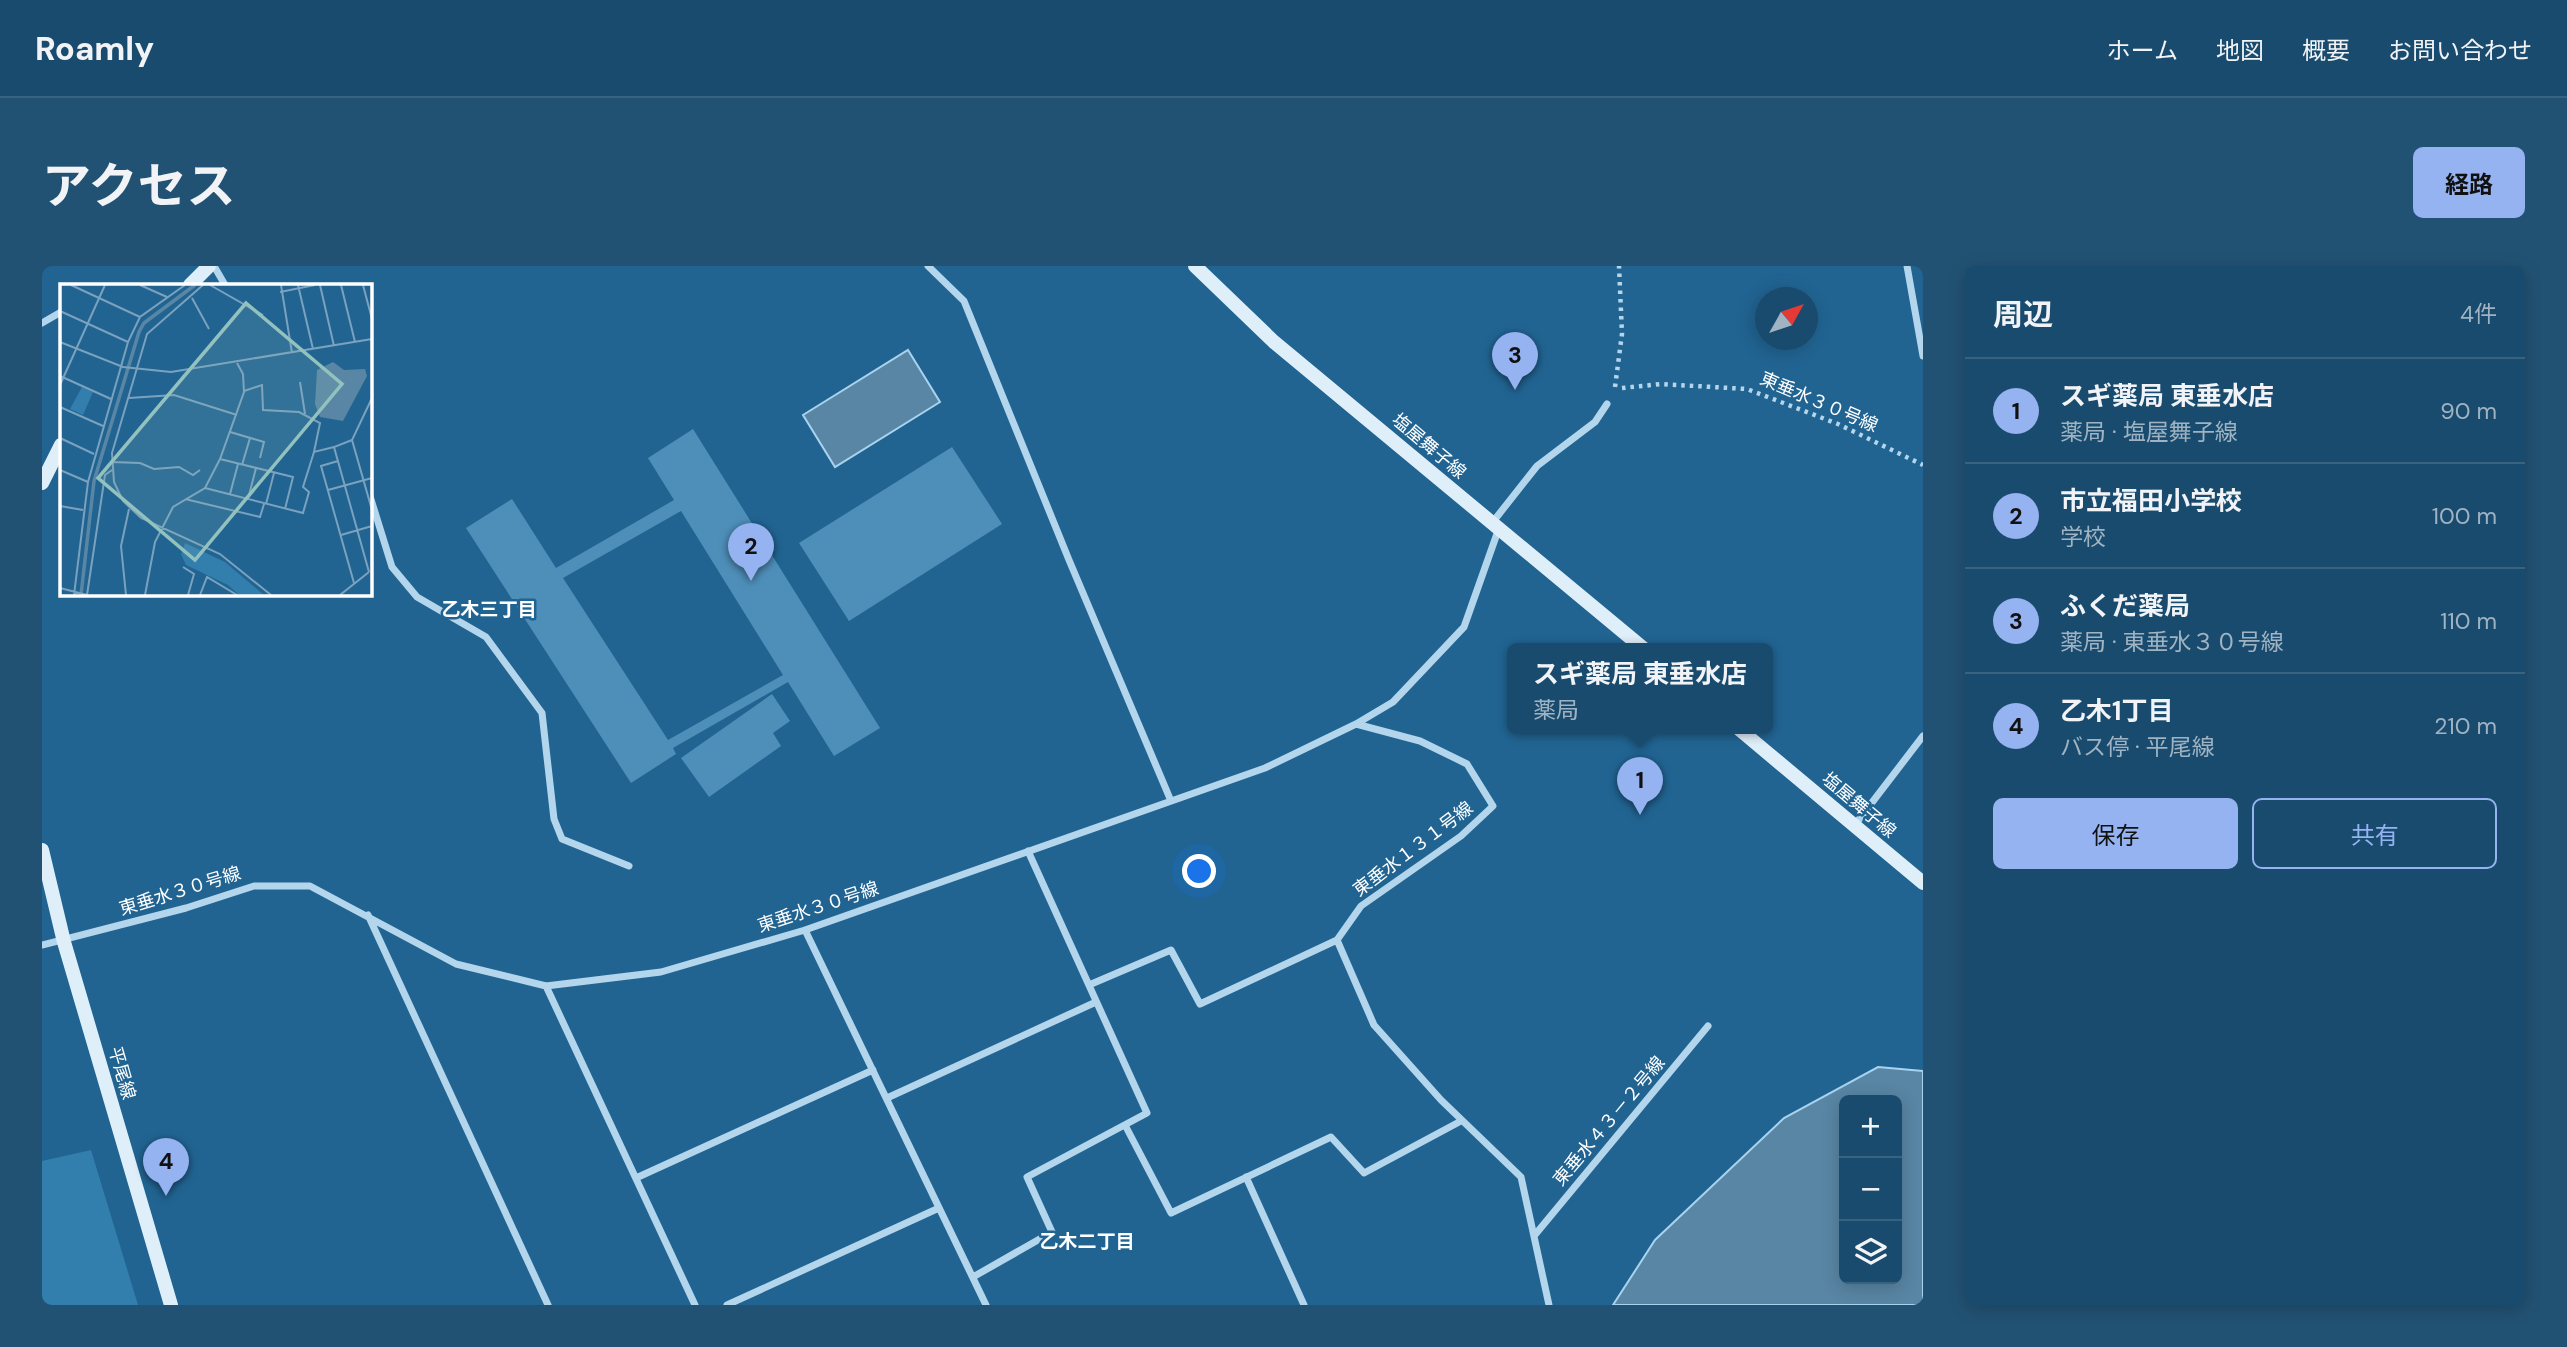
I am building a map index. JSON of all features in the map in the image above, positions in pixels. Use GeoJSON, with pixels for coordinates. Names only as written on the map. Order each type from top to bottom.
{"type":"FeatureCollection","features":[{"type":"Feature","properties":{"kind":"street"},"geometry":{"type":"LineString","coordinates":[[191,284],[211,266],[224,284]]}},
{"type":"Feature","properties":{"kind":"street"},"geometry":{"type":"LineString","coordinates":[[928,266],[964,301],[1069,561],[1171,801]]}},
{"type":"Feature","properties":{"kind":"street","name":"塩屋舞子線"},"geometry":{"type":"LineString","coordinates":[[1195,266],[1274,342],[1637,643]]}},
{"type":"Feature","properties":{"kind":"street"},"geometry":{"type":"LineString","coordinates":[[1907,266],[1923,356]]}},
{"type":"Feature","properties":{"kind":"street"},"geometry":{"type":"LineString","coordinates":[[42,323],[60,313]]}},
{"type":"Feature","properties":{"kind":"street","name":"東垂水３０号線"},"geometry":{"type":"LineString","coordinates":[[42,945],[64,942],[254,886],[310,886],[456,964],[546,986],[661,972],[805,930],[1265,768],[1356,724],[1393,702],[1464,627],[1495,525],[1537,466],[1595,422],[1607,404]]}},
{"type":"Feature","properties":{"kind":"street"},"geometry":{"type":"LineString","coordinates":[[42,484],[60,447]]}},
{"type":"Feature","properties":{"kind":"street"},"geometry":{"type":"LineString","coordinates":[[371,499],[393,567],[417,597],[486,637],[542,713],[554,819],[562,839],[629,866]]}},
{"type":"Feature","properties":{"kind":"street","name":"東垂水１３１号線"},"geometry":{"type":"LineString","coordinates":[[1337,940],[1361,906],[1461,836],[1493,806],[1468,764],[1420,741],[1356,724]]}},
{"type":"Feature","properties":{"kind":"street","name":"塩屋舞子線"},"geometry":{"type":"LineString","coordinates":[[1745,734],[1923,883]]}},
{"type":"Feature","properties":{"kind":"street"},"geometry":{"type":"LineString","coordinates":[[1854,826],[1923,736]]}},
{"type":"Feature","properties":{"kind":"street","name":"平尾線"},"geometry":{"type":"LineString","coordinates":[[42,850],[64,942],[171,1305]]}},
{"type":"Feature","properties":{"kind":"street"},"geometry":{"type":"LineString","coordinates":[[973,1277],[1052,1232],[1027,1177],[1147,1113],[1028,851]]}},
{"type":"Feature","properties":{"kind":"street"},"geometry":{"type":"LineString","coordinates":[[368,915],[548,1305]]}},
{"type":"Feature","properties":{"kind":"street"},"geometry":{"type":"LineString","coordinates":[[805,930],[986,1305]]}},
{"type":"Feature","properties":{"kind":"street"},"geometry":{"type":"LineString","coordinates":[[1089,985],[1171,950],[1199,1004],[1337,940],[1374,1025],[1461,1121],[1521,1177],[1549,1305]]}},
{"type":"Feature","properties":{"kind":"street"},"geometry":{"type":"LineString","coordinates":[[546,986],[695,1305]]}},
{"type":"Feature","properties":{"kind":"street"},"geometry":{"type":"LineString","coordinates":[[887,1098],[1096,1002]]}},
{"type":"Feature","properties":{"kind":"street","name":"東垂水４３－２号線"},"geometry":{"type":"LineString","coordinates":[[1534,1236],[1708,1026]]}},
{"type":"Feature","properties":{"kind":"street"},"geometry":{"type":"LineString","coordinates":[[636,1178],[873,1070]]}},
{"type":"Feature","properties":{"kind":"street"},"geometry":{"type":"LineString","coordinates":[[1125,1125],[1171,1213],[1331,1137],[1364,1173],[1461,1121]]}},
{"type":"Feature","properties":{"kind":"street"},"geometry":{"type":"LineString","coordinates":[[1247,1177],[1304,1305]]}},
{"type":"Feature","properties":{"kind":"street"},"geometry":{"type":"LineString","coordinates":[[727,1305],[939,1208]]}},
{"type":"Feature","properties":{"kind":"path"},"geometry":{"type":"LineString","coordinates":[[1619,266],[1622,334],[1619,366]]}},
{"type":"Feature","properties":{"kind":"path","name":"東垂水３０号線"},"geometry":{"type":"LineString","coordinates":[[1615,388],[1661,384],[1746,389],[1838,424],[1923,465]]}},
{"type":"Feature","properties":{"kind":"shaded area"},"geometry":{"type":"Polygon","coordinates":[[[908,350],[940,402],[835,467],[803,415],[908,350]]]}},
{"type":"Feature","properties":{"kind":"shaded area"},"geometry":{"type":"Polygon","coordinates":[[[1878,1067],[1923,1071],[1923,1305],[1613,1305],[1655,1240],[1784,1118],[1878,1067]]]}},
{"type":"Feature","properties":{"kind":"shaded area"},"geometry":{"type":"Polygon","coordinates":[[[91,1150],[138,1305],[42,1305],[42,1161],[91,1150]]]}},
{"type":"Feature","properties":{"kind":"building"},"geometry":{"type":"Polygon","coordinates":[[[693,429],[880,728],[834,756],[788,682],[673,748],[676,754],[631,783],[466,528],[512,499],[556,568],[674,500],[648,458],[693,429]],[[681,511],[563,578],[668,740],[783,675],[681,511]]]}},
{"type":"Feature","properties":{"kind":"building"},"geometry":{"type":"Polygon","coordinates":[[[952,447],[1002,524],[849,621],[799,543],[952,447]]]}},
{"type":"Feature","properties":{"kind":"building"},"geometry":{"type":"Polygon","coordinates":[[[772,694],[790,721],[773,733],[781,746],[709,797],[681,758],[772,694]]]}},
{"type":"Feature","properties":{"kind":"place","name":"ふくだ薬局"},"geometry":{"type":"Point","coordinates":[1515,390]}},
{"type":"Feature","properties":{"kind":"place","name":"市立福田小学校"},"geometry":{"type":"Point","coordinates":[751,581]}},
{"type":"Feature","properties":{"kind":"place","name":"スギ薬局 東垂水店"},"geometry":{"type":"Point","coordinates":[1640,815]}},
{"type":"Feature","properties":{"kind":"place","name":"乙木1丁目"},"geometry":{"type":"Point","coordinates":[166,1196]}},
{"type":"Feature","properties":{"kind":"district","name":"乙木三丁目"},"geometry":{"type":"Point","coordinates":[489,609]}},
{"type":"Feature","properties":{"kind":"district","name":"乙木二丁目"},"geometry":{"type":"Point","coordinates":[1087,1241]}}]}
